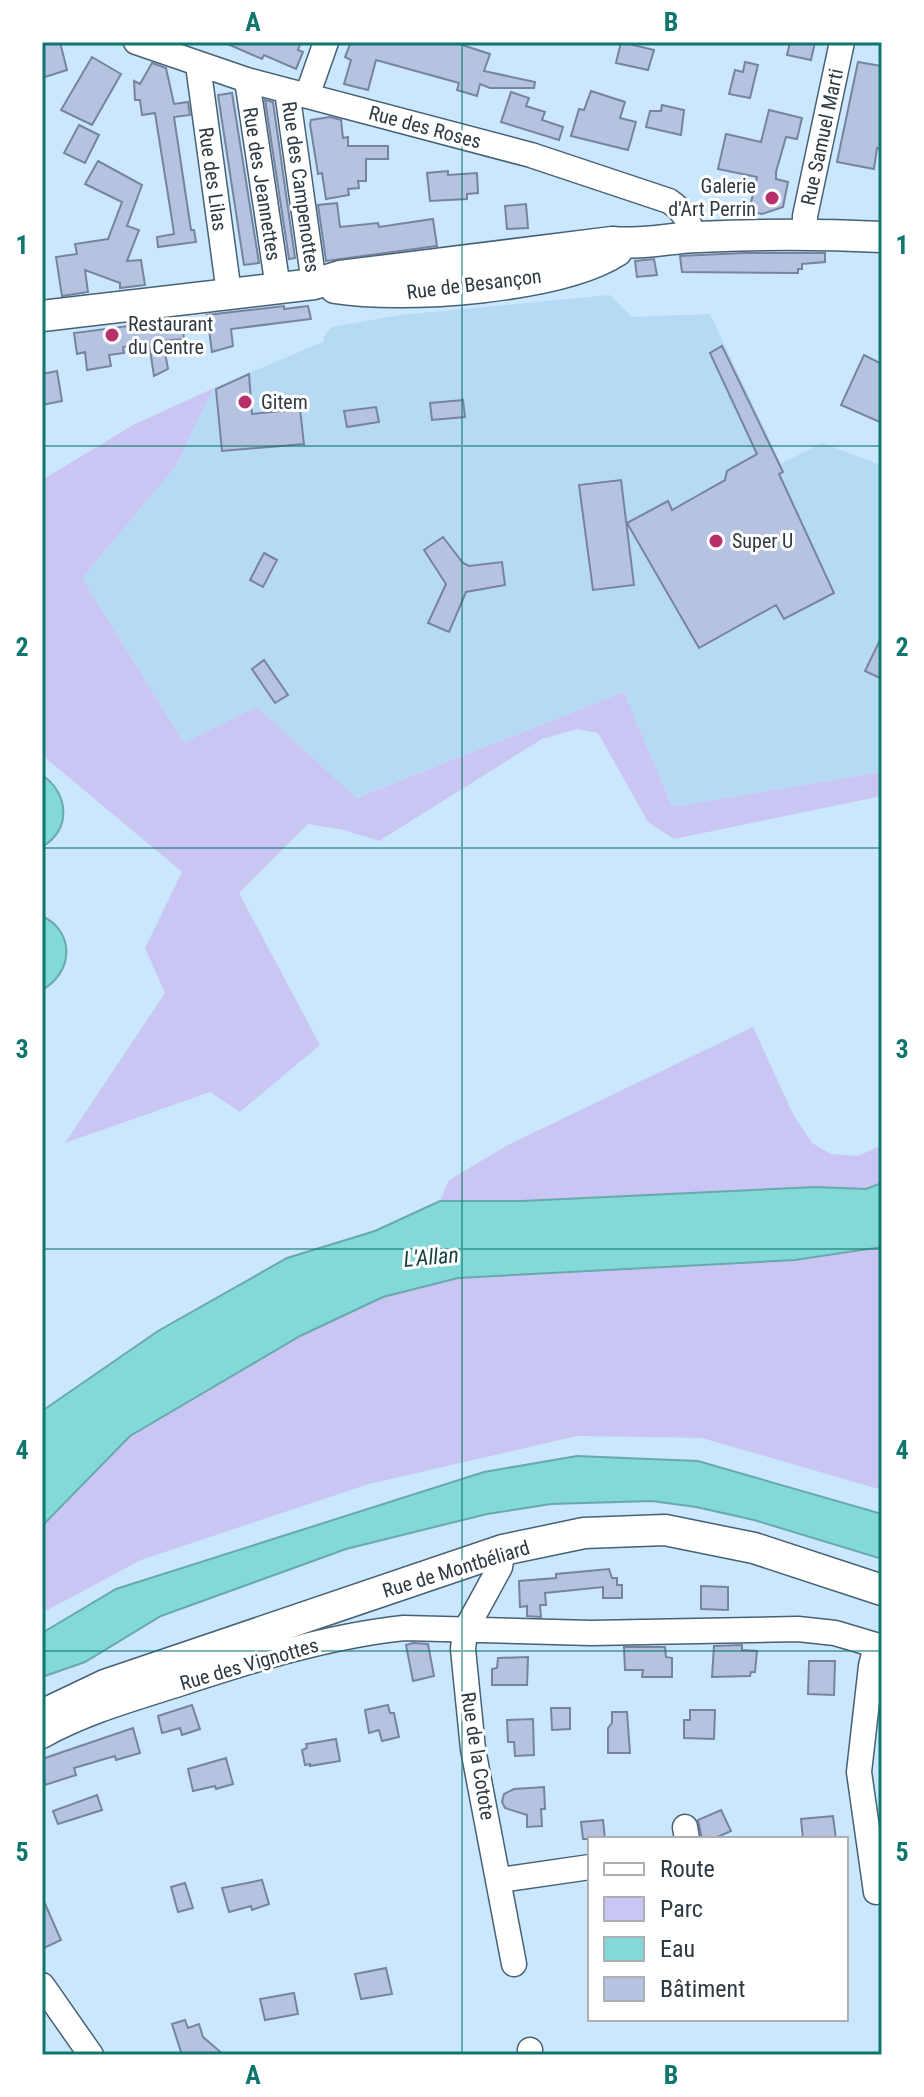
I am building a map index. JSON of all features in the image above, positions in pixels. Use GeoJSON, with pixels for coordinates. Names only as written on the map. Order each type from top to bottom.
{"type":"FeatureCollection","features":[{"type":"Feature","properties":{"kind":"main road","name":"Rue de Besançon"},"geometry":{"type":"LineString","coordinates":[[42,316],[314,284],[387,294],[521,281],[570,271],[614,254],[628,244],[694,237],[805,233],[882,237]]}},
{"type":"Feature","properties":{"kind":"main road","name":"Rue de Montbéliard"},"geometry":{"type":"LineString","coordinates":[[42,1715],[105,1685],[503,1550],[584,1533],[665,1530],[754,1548],[882,1590]]}},
{"type":"Feature","properties":{"kind":"street","name":"Rue des Roses"},"geometry":{"type":"LineString","coordinates":[[136,42],[247,80],[531,155],[669,201],[681,209],[694,237]]}},
{"type":"Feature","properties":{"kind":"street"},"geometry":{"type":"LineString","coordinates":[[297,93],[326,42]]}},
{"type":"Feature","properties":{"kind":"street","name":"Rue Samuel Marti"},"geometry":{"type":"LineString","coordinates":[[805,233],[805,216],[842,42]]}},
{"type":"Feature","properties":{"kind":"street","name":"Rue des Lilas"},"geometry":{"type":"LineString","coordinates":[[198,65],[229,293]]}},
{"type":"Feature","properties":{"kind":"street","name":"Rue des Jeannettes"},"geometry":{"type":"LineString","coordinates":[[247,80],[278,288]]}},
{"type":"Feature","properties":{"kind":"street","name":"Rue des Campenottes"},"geometry":{"type":"LineString","coordinates":[[297,93],[314,284]]}},
{"type":"Feature","properties":{"kind":"street"},"geometry":{"type":"LineString","coordinates":[[465,1631],[500,1567],[503,1550]]}},
{"type":"Feature","properties":{"kind":"street","name":"Rue des Vignottes"},"geometry":{"type":"LineString","coordinates":[[42,1736],[104,1708],[236,1665],[374,1631],[404,1628],[591,1633],[798,1629],[835,1633],[879,1646]]}},
{"type":"Feature","properties":{"kind":"street","name":"Rue de la Cotote"},"geometry":{"type":"LineString","coordinates":[[465,1631],[463,1649],[473,1749],[514,1964]]}},
{"type":"Feature","properties":{"kind":"street"},"geometry":{"type":"LineString","coordinates":[[876,1892],[859,1772],[871,1666],[879,1646]]}},
{"type":"Feature","properties":{"kind":"street"},"geometry":{"type":"LineString","coordinates":[[500,1880],[588,1867]]}},
{"type":"Feature","properties":{"kind":"street"},"geometry":{"type":"LineString","coordinates":[[42,1985],[91,2055]]}},
{"type":"Feature","properties":{"kind":"shaded area"},"geometry":{"type":"Polygon","coordinates":[[[610,295],[632,317],[710,314],[781,464],[822,443],[878,464],[882,457],[882,772],[672,807],[624,692],[355,798],[257,707],[184,743],[82,578],[175,467],[214,388],[323,342],[332,327],[400,315],[610,295]]]}},
{"type":"Feature","properties":{"kind":"green space"},"geometry":{"type":"Polygon","coordinates":[[[214,388],[175,467],[82,578],[184,743],[257,707],[356,798],[624,692],[672,807],[882,772],[882,796],[674,839],[648,822],[598,733],[577,729],[542,739],[379,841],[344,830],[308,824],[239,893],[320,1045],[240,1112],[210,1092],[65,1143],[165,993],[145,948],[182,872],[42,755],[42,480],[133,425],[214,388]]]}},
{"type":"Feature","properties":{"kind":"green space"},"geometry":{"type":"Polygon","coordinates":[[[753,1027],[793,1114],[812,1143],[831,1154],[858,1156],[882,1145],[882,1183],[866,1189],[815,1187],[522,1201],[440,1201],[449,1180],[508,1145],[753,1027]]]}},
{"type":"Feature","properties":{"kind":"green space"},"geometry":{"type":"Polygon","coordinates":[[[882,1247],[882,1490],[702,1438],[577,1436],[369,1484],[141,1560],[42,1613],[42,1526],[130,1436],[300,1336],[383,1297],[458,1278],[795,1260],[882,1247]]]}},
{"type":"Feature","properties":{"kind":"water"},"geometry":{"type":"Polygon","coordinates":[[[42,775],[58,791],[63,811],[58,831],[42,847],[42,775]]]}},
{"type":"Feature","properties":{"kind":"water"},"geometry":{"type":"Polygon","coordinates":[[[42,916],[61,932],[66,953],[60,974],[42,990],[42,916]]]}},
{"type":"Feature","properties":{"kind":"water","name":"L'Allan"},"geometry":{"type":"Polygon","coordinates":[[[882,1183],[882,1247],[795,1260],[458,1278],[383,1297],[300,1336],[130,1436],[42,1526],[42,1411],[158,1331],[287,1258],[375,1231],[440,1201],[522,1201],[815,1187],[866,1189],[882,1183]]]}},
{"type":"Feature","properties":{"kind":"water"},"geometry":{"type":"Polygon","coordinates":[[[577,1456],[698,1461],[882,1514],[882,1559],[754,1520],[696,1507],[652,1501],[551,1504],[487,1514],[346,1549],[161,1616],[85,1662],[42,1677],[42,1633],[116,1589],[484,1472],[577,1456]]]}},
{"type":"Feature","properties":{"kind":"building"},"geometry":{"type":"Polygon","coordinates":[[[42,42],[60,42],[67,70],[42,78],[42,42]]]}},
{"type":"Feature","properties":{"kind":"building"},"geometry":{"type":"Polygon","coordinates":[[[223,42],[301,42],[298,50],[303,52],[296,69],[264,55],[262,59],[223,42]]]}},
{"type":"Feature","properties":{"kind":"building"},"geometry":{"type":"Polygon","coordinates":[[[351,42],[453,42],[490,54],[484,71],[535,82],[534,88],[490,88],[480,84],[477,96],[457,90],[459,83],[376,60],[368,90],[344,84],[351,60],[345,57],[351,42]]]}},
{"type":"Feature","properties":{"kind":"building"},"geometry":{"type":"Polygon","coordinates":[[[621,42],[654,50],[648,70],[616,63],[621,42]]]}},
{"type":"Feature","properties":{"kind":"building"},"geometry":{"type":"Polygon","coordinates":[[[790,42],[815,42],[811,60],[787,55],[790,42]]]}},
{"type":"Feature","properties":{"kind":"building"},"geometry":{"type":"Polygon","coordinates":[[[92,57],[121,74],[92,125],[61,110],[92,57]]]}},
{"type":"Feature","properties":{"kind":"building"},"geometry":{"type":"Polygon","coordinates":[[[745,62],[758,65],[750,98],[729,94],[735,70],[743,72],[745,62]]]}},
{"type":"Feature","properties":{"kind":"building"},"geometry":{"type":"Polygon","coordinates":[[[858,62],[882,66],[882,149],[877,148],[874,169],[837,162],[858,62]]]}},
{"type":"Feature","properties":{"kind":"building"},"geometry":{"type":"Polygon","coordinates":[[[152,63],[166,68],[174,104],[188,102],[190,115],[174,117],[191,230],[194,230],[196,242],[158,247],[157,237],[174,234],[172,220],[155,113],[142,115],[140,100],[135,100],[134,81],[140,84],[152,63]]]}},
{"type":"Feature","properties":{"kind":"building"},"geometry":{"type":"Polygon","coordinates":[[[591,91],[625,102],[620,118],[636,122],[628,150],[571,136],[579,109],[584,110],[591,91]]]}},
{"type":"Feature","properties":{"kind":"building"},"geometry":{"type":"Polygon","coordinates":[[[511,92],[529,98],[526,106],[545,112],[542,120],[563,127],[559,140],[501,122],[511,92]]]}},
{"type":"Feature","properties":{"kind":"building"},"geometry":{"type":"Polygon","coordinates":[[[232,93],[259,263],[244,265],[218,95],[232,93]]]}},
{"type":"Feature","properties":{"kind":"building"},"geometry":{"type":"Polygon","coordinates":[[[265,100],[273,102],[295,258],[289,259],[265,100]]]}},
{"type":"Feature","properties":{"kind":"building"},"geometry":{"type":"Polygon","coordinates":[[[662,105],[684,110],[681,135],[646,127],[650,111],[661,111],[662,105]]]}},
{"type":"Feature","properties":{"kind":"building"},"geometry":{"type":"Polygon","coordinates":[[[769,110],[802,118],[797,139],[786,137],[776,172],[776,179],[788,182],[783,207],[762,214],[749,211],[757,177],[718,169],[726,134],[761,142],[769,110]]]}},
{"type":"Feature","properties":{"kind":"building"},"geometry":{"type":"Polygon","coordinates":[[[330,117],[341,120],[343,138],[348,137],[348,146],[388,146],[388,159],[366,159],[366,181],[358,181],[359,188],[348,189],[349,195],[326,199],[322,173],[318,174],[310,124],[311,120],[330,117]]]}},
{"type":"Feature","properties":{"kind":"building"},"geometry":{"type":"Polygon","coordinates":[[[79,125],[99,135],[85,163],[64,153],[79,125]]]}},
{"type":"Feature","properties":{"kind":"building"},"geometry":{"type":"Polygon","coordinates":[[[98,161],[142,185],[127,226],[139,230],[127,261],[141,260],[145,285],[120,288],[120,283],[85,270],[88,292],[62,296],[56,257],[77,254],[75,244],[108,239],[122,202],[85,184],[98,161]]]}},
{"type":"Feature","properties":{"kind":"building"},"geometry":{"type":"Polygon","coordinates":[[[448,171],[448,175],[477,173],[478,193],[467,194],[467,199],[430,201],[427,173],[448,171]]]}},
{"type":"Feature","properties":{"kind":"building"},"geometry":{"type":"Polygon","coordinates":[[[337,203],[340,227],[378,223],[379,227],[433,219],[437,246],[326,261],[318,205],[337,203]]]}},
{"type":"Feature","properties":{"kind":"building"},"geometry":{"type":"Polygon","coordinates":[[[526,204],[528,228],[507,229],[505,206],[526,204]]]}},
{"type":"Feature","properties":{"kind":"building"},"geometry":{"type":"Polygon","coordinates":[[[825,253],[825,262],[802,264],[798,273],[682,272],[680,256],[825,253]]]}},
{"type":"Feature","properties":{"kind":"building"},"geometry":{"type":"Polygon","coordinates":[[[654,259],[657,275],[637,277],[635,261],[654,259]]]}},
{"type":"Feature","properties":{"kind":"building"},"geometry":{"type":"Polygon","coordinates":[[[284,306],[284,309],[308,306],[311,319],[231,329],[233,346],[212,352],[207,315],[284,306]]]}},
{"type":"Feature","properties":{"kind":"building"},"geometry":{"type":"Polygon","coordinates":[[[182,319],[184,339],[163,341],[168,369],[154,376],[149,343],[123,347],[124,353],[109,355],[111,366],[87,370],[85,352],[77,354],[74,333],[182,319]]]}},
{"type":"Feature","properties":{"kind":"building"},"geometry":{"type":"Polygon","coordinates":[[[722,346],[783,472],[779,474],[834,593],[784,619],[776,605],[699,648],[627,523],[668,501],[672,510],[725,480],[727,471],[757,454],[710,353],[722,346]]]}},
{"type":"Feature","properties":{"kind":"building"},"geometry":{"type":"Polygon","coordinates":[[[864,355],[882,364],[882,423],[841,405],[864,355]]]}},
{"type":"Feature","properties":{"kind":"building"},"geometry":{"type":"Polygon","coordinates":[[[57,371],[62,401],[42,405],[42,374],[57,371]]]}},
{"type":"Feature","properties":{"kind":"building"},"geometry":{"type":"Polygon","coordinates":[[[249,374],[252,414],[300,409],[304,444],[222,451],[216,389],[249,374]]]}},
{"type":"Feature","properties":{"kind":"building"},"geometry":{"type":"Polygon","coordinates":[[[463,400],[465,417],[432,420],[430,403],[463,400]]]}},
{"type":"Feature","properties":{"kind":"building"},"geometry":{"type":"Polygon","coordinates":[[[376,407],[379,422],[347,427],[344,411],[376,407]]]}},
{"type":"Feature","properties":{"kind":"building"},"geometry":{"type":"Polygon","coordinates":[[[621,480],[634,585],[593,590],[579,485],[621,480]]]}},
{"type":"Feature","properties":{"kind":"building"},"geometry":{"type":"Polygon","coordinates":[[[443,537],[463,563],[469,566],[502,562],[505,585],[466,592],[449,632],[428,623],[446,584],[424,550],[443,537]]]}},
{"type":"Feature","properties":{"kind":"building"},"geometry":{"type":"Polygon","coordinates":[[[264,553],[277,560],[263,587],[250,580],[264,553]]]}},
{"type":"Feature","properties":{"kind":"building"},"geometry":{"type":"Polygon","coordinates":[[[882,636],[882,679],[865,671],[882,636]]]}},
{"type":"Feature","properties":{"kind":"building"},"geometry":{"type":"Polygon","coordinates":[[[264,660],[288,695],[275,703],[252,669],[264,660]]]}},
{"type":"Feature","properties":{"kind":"building"},"geometry":{"type":"Polygon","coordinates":[[[609,1569],[612,1578],[617,1578],[617,1585],[622,1585],[622,1598],[603,1598],[603,1587],[545,1593],[546,1605],[540,1605],[541,1617],[527,1616],[527,1606],[520,1607],[519,1581],[609,1569]]]}},
{"type":"Feature","properties":{"kind":"building"},"geometry":{"type":"Polygon","coordinates":[[[701,1586],[728,1587],[728,1610],[701,1609],[701,1586]]]}},
{"type":"Feature","properties":{"kind":"building"},"geometry":{"type":"Polygon","coordinates":[[[428,1644],[434,1676],[413,1681],[406,1645],[428,1644]]]}},
{"type":"Feature","properties":{"kind":"building"},"geometry":{"type":"Polygon","coordinates":[[[742,1645],[742,1650],[757,1651],[755,1672],[751,1672],[750,1676],[712,1677],[714,1646],[742,1645]]]}},
{"type":"Feature","properties":{"kind":"building"},"geometry":{"type":"Polygon","coordinates":[[[624,1647],[665,1647],[666,1657],[672,1658],[672,1677],[642,1677],[643,1670],[625,1670],[624,1647]]]}},
{"type":"Feature","properties":{"kind":"building"},"geometry":{"type":"Polygon","coordinates":[[[528,1657],[527,1685],[492,1685],[492,1669],[497,1668],[498,1658],[528,1657]]]}},
{"type":"Feature","properties":{"kind":"building"},"geometry":{"type":"Polygon","coordinates":[[[809,1661],[835,1661],[834,1695],[808,1694],[809,1661]]]}},
{"type":"Feature","properties":{"kind":"building"},"geometry":{"type":"Polygon","coordinates":[[[192,1705],[200,1729],[182,1735],[180,1728],[162,1733],[158,1716],[192,1705]]]}},
{"type":"Feature","properties":{"kind":"building"},"geometry":{"type":"Polygon","coordinates":[[[388,1705],[390,1713],[394,1713],[399,1737],[382,1741],[379,1730],[369,1733],[365,1710],[388,1705]]]}},
{"type":"Feature","properties":{"kind":"building"},"geometry":{"type":"Polygon","coordinates":[[[551,1708],[570,1708],[570,1729],[552,1730],[551,1708]]]}},
{"type":"Feature","properties":{"kind":"building"},"geometry":{"type":"Polygon","coordinates":[[[690,1710],[715,1710],[714,1739],[684,1738],[684,1720],[690,1720],[690,1710]]]}},
{"type":"Feature","properties":{"kind":"building"},"geometry":{"type":"Polygon","coordinates":[[[612,1712],[627,1712],[630,1753],[608,1753],[608,1728],[612,1723],[612,1712]]]}},
{"type":"Feature","properties":{"kind":"building"},"geometry":{"type":"Polygon","coordinates":[[[533,1719],[534,1755],[515,1756],[514,1742],[508,1742],[507,1720],[533,1719]]]}},
{"type":"Feature","properties":{"kind":"building"},"geometry":{"type":"Polygon","coordinates":[[[133,1728],[140,1753],[116,1760],[115,1756],[74,1768],[76,1775],[45,1785],[42,1759],[133,1728]]]}},
{"type":"Feature","properties":{"kind":"building"},"geometry":{"type":"Polygon","coordinates":[[[336,1739],[340,1761],[305,1765],[302,1750],[307,1748],[306,1744],[336,1739]]]}},
{"type":"Feature","properties":{"kind":"building"},"geometry":{"type":"Polygon","coordinates":[[[226,1758],[233,1784],[193,1791],[188,1769],[226,1758]]]}},
{"type":"Feature","properties":{"kind":"building"},"geometry":{"type":"Polygon","coordinates":[[[544,1787],[542,1826],[527,1827],[527,1815],[505,1808],[502,1802],[504,1794],[514,1789],[544,1787]]]}},
{"type":"Feature","properties":{"kind":"building"},"geometry":{"type":"Polygon","coordinates":[[[97,1795],[102,1810],[58,1824],[53,1811],[97,1795]]]}},
{"type":"Feature","properties":{"kind":"building"},"geometry":{"type":"Polygon","coordinates":[[[721,1810],[731,1831],[718,1837],[702,1837],[698,1820],[721,1810]]]}},
{"type":"Feature","properties":{"kind":"building"},"geometry":{"type":"Polygon","coordinates":[[[833,1816],[836,1837],[803,1837],[801,1819],[833,1816]]]}},
{"type":"Feature","properties":{"kind":"building"},"geometry":{"type":"Polygon","coordinates":[[[603,1820],[605,1837],[583,1839],[581,1822],[603,1820]]]}},
{"type":"Feature","properties":{"kind":"building"},"geometry":{"type":"Polygon","coordinates":[[[262,1880],[269,1904],[252,1910],[251,1906],[229,1912],[222,1888],[262,1880]]]}},
{"type":"Feature","properties":{"kind":"building"},"geometry":{"type":"Polygon","coordinates":[[[185,1883],[193,1908],[178,1912],[171,1887],[185,1883]]]}},
{"type":"Feature","properties":{"kind":"building"},"geometry":{"type":"Polygon","coordinates":[[[42,1897],[61,1940],[42,1949],[42,1897]]]}},
{"type":"Feature","properties":{"kind":"building"},"geometry":{"type":"Polygon","coordinates":[[[386,1968],[392,1994],[361,1999],[355,1974],[386,1968]]]}},
{"type":"Feature","properties":{"kind":"building"},"geometry":{"type":"Polygon","coordinates":[[[294,1993],[298,2014],[265,2020],[260,1999],[294,1993]]]}},
{"type":"Feature","properties":{"kind":"building"},"geometry":{"type":"Polygon","coordinates":[[[185,2020],[188,2028],[199,2024],[203,2037],[224,2055],[182,2055],[172,2024],[185,2020]]]}},
{"type":"Feature","properties":{"kind":"place","name":"Galerie d'Art Perrin"},"geometry":{"type":"Point","coordinates":[772,198]}},
{"type":"Feature","properties":{"kind":"place","name":"Restaurant du Centre"},"geometry":{"type":"Point","coordinates":[112,335]}},
{"type":"Feature","properties":{"kind":"place","name":"Gitem"},"geometry":{"type":"Point","coordinates":[245,402]}},
{"type":"Feature","properties":{"kind":"place","name":"Super U"},"geometry":{"type":"Point","coordinates":[716,541]}}]}
